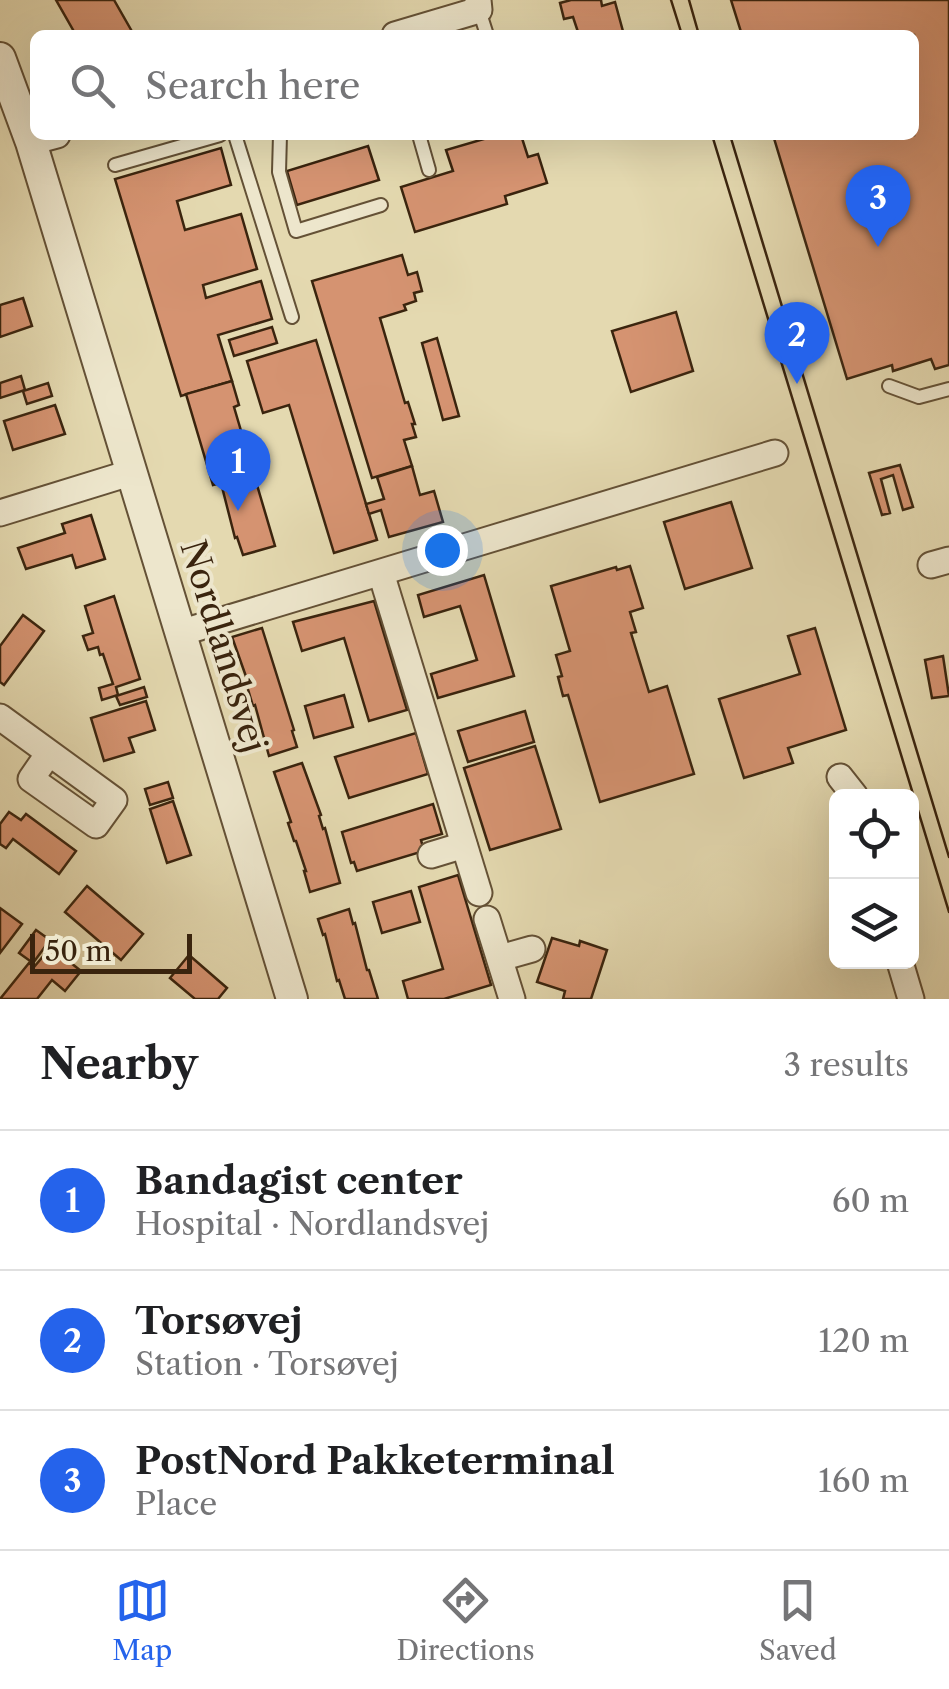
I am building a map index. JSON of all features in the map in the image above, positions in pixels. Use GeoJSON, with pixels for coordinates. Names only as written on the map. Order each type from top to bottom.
{"type":"FeatureCollection","features":[{"type":"Feature","properties":{"kind":"street"},"geometry":{"type":"LineString","coordinates":[[417,30],[481,15]]}},
{"type":"Feature","properties":{"kind":"street","name":"Nordlandsvej"},"geometry":{"type":"LineString","coordinates":[[0,58],[30,113]]}},
{"type":"Feature","properties":{"kind":"street","name":"Nordlandsvej"},"geometry":{"type":"LineString","coordinates":[[44,140],[132,472],[292,999]]}},
{"type":"Feature","properties":{"kind":"street"},"geometry":{"type":"LineString","coordinates":[[180,634],[775,453]]}},
{"type":"Feature","properties":{"kind":"street"},"geometry":{"type":"LineString","coordinates":[[3,503],[132,472]]}},
{"type":"Feature","properties":{"kind":"street"},"geometry":{"type":"LineString","coordinates":[[381,573],[479,893]]}},
{"type":"Feature","properties":{"kind":"street"},"geometry":{"type":"LineString","coordinates":[[0,717],[49,753]]}},
{"type":"Feature","properties":{"kind":"street"},"geometry":{"type":"LineString","coordinates":[[431,854],[464,845]]}},
{"type":"Feature","properties":{"kind":"street"},"geometry":{"type":"LineString","coordinates":[[488,919],[512,999]]}},
{"type":"Feature","properties":{"kind":"street"},"geometry":{"type":"LineString","coordinates":[[500,958],[532,948]]}},
{"type":"Feature","properties":{"kind":"street"},"geometry":{"type":"LineString","coordinates":[[902,969],[911,999]]}},
{"type":"Feature","properties":{"kind":"lane"},"geometry":{"type":"LineString","coordinates":[[115,166],[203,140]]}},
{"type":"Feature","properties":{"kind":"lane"},"geometry":{"type":"LineString","coordinates":[[237,140],[292,318]]}},
{"type":"Feature","properties":{"kind":"lane"},"geometry":{"type":"LineString","coordinates":[[280,140],[279,172],[296,231],[381,205]]}},
{"type":"Feature","properties":{"kind":"lane"},"geometry":{"type":"LineString","coordinates":[[420,140],[429,170]]}},
{"type":"Feature","properties":{"kind":"lane"},"geometry":{"type":"LineString","coordinates":[[889,386],[919,398],[949,389]]}},
{"type":"Feature","properties":{"kind":"building"},"geometry":{"type":"Polygon","coordinates":[[[56,0],[114,0],[131,30],[73,30],[56,0]]]}},
{"type":"Feature","properties":{"kind":"building"},"geometry":{"type":"Polygon","coordinates":[[[601,0],[602,6],[615,2],[623,30],[577,30],[573,17],[564,19],[560,3],[601,0]]]}},
{"type":"Feature","properties":{"kind":"building"},"geometry":{"type":"Polygon","coordinates":[[[731,0],[949,0],[949,365],[935,369],[931,359],[893,371],[892,365],[847,379],[775,140],[919,140],[919,30],[740,30],[731,0]]]}},
{"type":"Feature","properties":{"kind":"building"},"geometry":{"type":"Polygon","coordinates":[[[481,140],[523,140],[528,157],[538,154],[547,183],[505,196],[507,204],[415,232],[401,187],[453,171],[446,150],[481,140]]]}},
{"type":"Feature","properties":{"kind":"building"},"geometry":{"type":"Polygon","coordinates":[[[368,146],[379,180],[297,205],[287,171],[368,146]]]}},
{"type":"Feature","properties":{"kind":"building"},"geometry":{"type":"Polygon","coordinates":[[[221,148],[231,185],[177,201],[185,230],[241,214],[257,269],[203,285],[206,298],[261,281],[272,319],[218,335],[232,381],[181,396],[115,179],[221,148]]]}},
{"type":"Feature","properties":{"kind":"building"},"geometry":{"type":"Polygon","coordinates":[[[402,255],[408,275],[417,272],[422,291],[414,293],[416,301],[404,305],[406,310],[380,318],[416,437],[404,440],[412,466],[372,478],[312,281],[402,255]]]}},
{"type":"Feature","properties":{"kind":"building"},"geometry":{"type":"Polygon","coordinates":[[[23,298],[32,326],[0,337],[0,305],[23,298]]]}},
{"type":"Feature","properties":{"kind":"building"},"geometry":{"type":"Polygon","coordinates":[[[676,312],[693,371],[631,392],[612,331],[676,312]]]}},
{"type":"Feature","properties":{"kind":"building"},"geometry":{"type":"Polygon","coordinates":[[[272,327],[277,343],[234,356],[229,340],[272,327]]]}},
{"type":"Feature","properties":{"kind":"building"},"geometry":{"type":"Polygon","coordinates":[[[437,338],[459,416],[443,420],[422,343],[437,338]]]}},
{"type":"Feature","properties":{"kind":"building"},"geometry":{"type":"Polygon","coordinates":[[[316,340],[377,540],[334,553],[289,405],[263,413],[247,361],[316,340]]]}},
{"type":"Feature","properties":{"kind":"building"},"geometry":{"type":"Polygon","coordinates":[[[21,376],[25,390],[0,398],[0,383],[21,376]]]}},
{"type":"Feature","properties":{"kind":"building"},"geometry":{"type":"Polygon","coordinates":[[[232,381],[239,405],[234,407],[275,546],[243,555],[221,483],[213,485],[186,394],[232,381]]]}},
{"type":"Feature","properties":{"kind":"building"},"geometry":{"type":"Polygon","coordinates":[[[48,383],[52,396],[27,404],[23,391],[48,383]]]}},
{"type":"Feature","properties":{"kind":"building"},"geometry":{"type":"Polygon","coordinates":[[[55,405],[65,434],[13,450],[4,421],[55,405]]]}},
{"type":"Feature","properties":{"kind":"building"},"geometry":{"type":"Polygon","coordinates":[[[900,465],[913,507],[903,510],[893,475],[881,479],[890,513],[882,515],[869,473],[900,465]]]}},
{"type":"Feature","properties":{"kind":"building"},"geometry":{"type":"Polygon","coordinates":[[[412,466],[420,495],[434,491],[443,522],[389,537],[381,510],[369,514],[366,504],[384,499],[377,477],[412,466]]]}},
{"type":"Feature","properties":{"kind":"building"},"geometry":{"type":"Polygon","coordinates":[[[731,502],[752,568],[685,589],[664,522],[731,502]]]}},
{"type":"Feature","properties":{"kind":"building"},"geometry":{"type":"Polygon","coordinates":[[[91,515],[105,559],[76,568],[72,555],[26,569],[18,548],[65,533],[62,524],[91,515]]]}},
{"type":"Feature","properties":{"kind":"building"},"geometry":{"type":"Polygon","coordinates":[[[630,566],[643,608],[630,612],[636,632],[631,633],[649,692],[667,686],[694,774],[600,802],[568,695],[563,696],[558,677],[562,676],[556,655],[570,651],[551,586],[630,566]]]}},
{"type":"Feature","properties":{"kind":"building"},"geometry":{"type":"Polygon","coordinates":[[[484,575],[514,676],[438,698],[431,674],[477,660],[460,606],[424,617],[418,595],[484,575]]]}},
{"type":"Feature","properties":{"kind":"building"},"geometry":{"type":"Polygon","coordinates":[[[114,596],[140,679],[116,687],[118,695],[102,700],[99,688],[113,684],[98,647],[88,650],[83,636],[93,633],[85,606],[114,596]]]}},
{"type":"Feature","properties":{"kind":"building"},"geometry":{"type":"Polygon","coordinates":[[[374,601],[407,710],[369,721],[344,638],[302,651],[293,622],[374,601]]]}},
{"type":"Feature","properties":{"kind":"building"},"geometry":{"type":"Polygon","coordinates":[[[23,615],[44,631],[4,685],[0,682],[0,646],[23,615]]]}},
{"type":"Feature","properties":{"kind":"building"},"geometry":{"type":"Polygon","coordinates":[[[262,628],[297,747],[269,756],[232,637],[262,628]]]}},
{"type":"Feature","properties":{"kind":"building"},"geometry":{"type":"Polygon","coordinates":[[[815,628],[846,730],[788,748],[793,763],[744,778],[719,699],[800,674],[788,636],[815,628]]]}},
{"type":"Feature","properties":{"kind":"building"},"geometry":{"type":"Polygon","coordinates":[[[943,656],[949,696],[932,698],[925,660],[943,656]]]}},
{"type":"Feature","properties":{"kind":"building"},"geometry":{"type":"Polygon","coordinates":[[[144,687],[147,697],[120,705],[116,696],[144,687]]]}},
{"type":"Feature","properties":{"kind":"building"},"geometry":{"type":"Polygon","coordinates":[[[344,695],[353,727],[314,738],[305,706],[344,695]]]}},
{"type":"Feature","properties":{"kind":"building"},"geometry":{"type":"Polygon","coordinates":[[[146,701],[155,730],[129,738],[134,752],[104,761],[91,718],[146,701]]]}},
{"type":"Feature","properties":{"kind":"building"},"geometry":{"type":"Polygon","coordinates":[[[525,711],[534,742],[468,762],[458,731],[525,711]]]}},
{"type":"Feature","properties":{"kind":"building"},"geometry":{"type":"Polygon","coordinates":[[[416,733],[428,774],[349,798],[335,757],[416,733]]]}},
{"type":"Feature","properties":{"kind":"building"},"geometry":{"type":"Polygon","coordinates":[[[535,746],[561,829],[490,850],[464,768],[535,746]]]}},
{"type":"Feature","properties":{"kind":"building"},"geometry":{"type":"Polygon","coordinates":[[[302,763],[340,883],[310,892],[274,772],[302,763]]]}},
{"type":"Feature","properties":{"kind":"building"},"geometry":{"type":"Polygon","coordinates":[[[168,782],[173,798],[150,805],[145,789],[168,782]]]}},
{"type":"Feature","properties":{"kind":"building"},"geometry":{"type":"Polygon","coordinates":[[[173,801],[191,855],[167,863],[150,809],[173,801]]]}},
{"type":"Feature","properties":{"kind":"building"},"geometry":{"type":"Polygon","coordinates":[[[433,804],[442,834],[421,840],[424,851],[357,871],[342,832],[433,804]]]}},
{"type":"Feature","properties":{"kind":"building"},"geometry":{"type":"Polygon","coordinates":[[[9,812],[21,820],[26,814],[76,851],[59,874],[13,839],[6,848],[0,844],[0,824],[9,812]]]}},
{"type":"Feature","properties":{"kind":"building"},"geometry":{"type":"Polygon","coordinates":[[[458,875],[491,985],[444,999],[408,999],[403,981],[443,969],[419,887],[458,875]]]}},
{"type":"Feature","properties":{"kind":"building"},"geometry":{"type":"Polygon","coordinates":[[[87,886],[143,934],[121,960],[65,912],[87,886]]]}},
{"type":"Feature","properties":{"kind":"building"},"geometry":{"type":"Polygon","coordinates":[[[411,891],[420,922],[382,933],[373,902],[411,891]]]}},
{"type":"Feature","properties":{"kind":"building"},"geometry":{"type":"Polygon","coordinates":[[[0,908],[22,924],[0,953],[0,908]]]}},
{"type":"Feature","properties":{"kind":"building"},"geometry":{"type":"Polygon","coordinates":[[[349,909],[378,999],[345,999],[337,981],[318,919],[349,909]]]}},
{"type":"Feature","properties":{"kind":"building"},"geometry":{"type":"Polygon","coordinates":[[[36,930],[50,940],[33,963],[19,953],[36,930]]]}},
{"type":"Feature","properties":{"kind":"building"},"geometry":{"type":"Polygon","coordinates":[[[552,938],[579,946],[580,941],[607,950],[591,999],[563,999],[565,991],[537,982],[552,938]]]}},
{"type":"Feature","properties":{"kind":"building"},"geometry":{"type":"Polygon","coordinates":[[[51,947],[81,971],[65,991],[52,980],[37,999],[0,999],[29,963],[34,967],[51,947]]]}},
{"type":"Feature","properties":{"kind":"building"},"geometry":{"type":"Polygon","coordinates":[[[189,955],[227,988],[218,999],[195,999],[170,978],[189,955]]]}},
{"type":"Feature","properties":{"kind":"tram line"},"geometry":{"type":"LineString","coordinates":[[671,0],[680,30]]}},
{"type":"Feature","properties":{"kind":"tram line"},"geometry":{"type":"LineString","coordinates":[[689,0],[698,30]]}},
{"type":"Feature","properties":{"kind":"tram line"},"geometry":{"type":"LineString","coordinates":[[714,140],[949,912]]}},
{"type":"Feature","properties":{"kind":"tram line"},"geometry":{"type":"LineString","coordinates":[[732,140],[949,857]]}},
{"type":"Feature","properties":{"kind":"place","name":"PostNord Pakketerminal"},"geometry":{"type":"Point","coordinates":[878,247]}},
{"type":"Feature","properties":{"kind":"place","name":"Torsøvej"},"geometry":{"type":"Point","coordinates":[797,384]}},
{"type":"Feature","properties":{"kind":"place","name":"Bandagist center"},"geometry":{"type":"Point","coordinates":[238,511]}}]}
